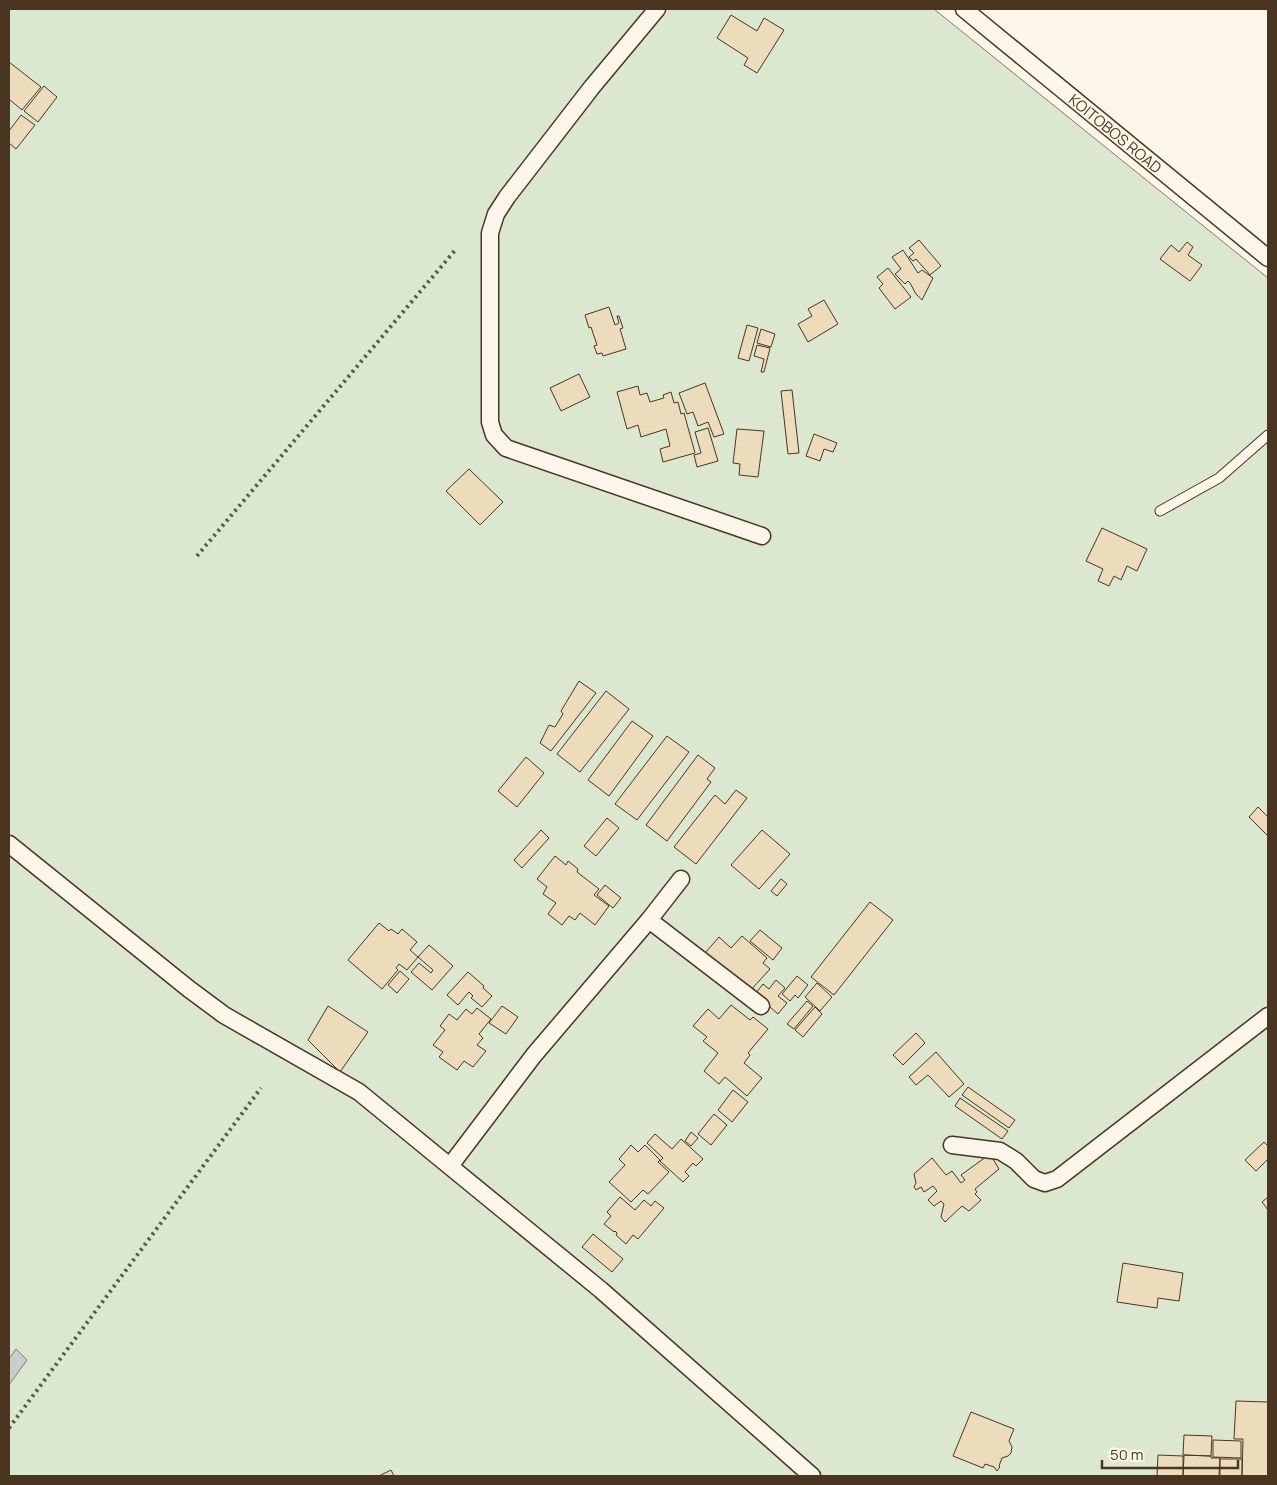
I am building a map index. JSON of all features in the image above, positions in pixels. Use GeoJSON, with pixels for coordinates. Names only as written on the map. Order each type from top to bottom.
{"type":"FeatureCollection","features":[{"type":"Feature","properties":{"kind":"street"},"geometry":{"type":"LineString","coordinates":[[657,9],[592,87],[496,214],[490,233],[490,422],[494,435],[506,448],[762,536]]}},
{"type":"Feature","properties":{"kind":"street","name":"KOITOBOS ROAD"},"geometry":{"type":"LineString","coordinates":[[964,9],[1268,258]]}},
{"type":"Feature","properties":{"kind":"street"},"geometry":{"type":"LineString","coordinates":[[9,844],[224,1015],[359,1092],[601,1290],[812,1476]]}},
{"type":"Feature","properties":{"kind":"street"},"geometry":{"type":"LineString","coordinates":[[450,1166],[534,1055],[682,879]]}},
{"type":"Feature","properties":{"kind":"street"},"geometry":{"type":"LineString","coordinates":[[649,920],[761,1006]]}},
{"type":"Feature","properties":{"kind":"street"},"geometry":{"type":"LineString","coordinates":[[952,1145],[1000,1152],[1016,1161],[1034,1179],[1045,1183],[1057,1179],[1268,1016]]}},
{"type":"Feature","properties":{"kind":"lane"},"geometry":{"type":"LineString","coordinates":[[1160,511],[1220,478],[1268,435]]}},
{"type":"Feature","properties":{"kind":"green space"},"geometry":{"type":"Polygon","coordinates":[[[9,9],[934,9],[1268,278],[1268,1476],[9,1476],[9,9]]]}},
{"type":"Feature","properties":{"kind":"shaded area"},"geometry":{"type":"Polygon","coordinates":[[[16,1349],[27,1360],[9,1385],[9,1359],[16,1349]]]}},
{"type":"Feature","properties":{"kind":"building"},"geometry":{"type":"Polygon","coordinates":[[[731,15],[757,31],[764,18],[784,30],[757,73],[744,65],[748,58],[717,38],[731,15]]]}},
{"type":"Feature","properties":{"kind":"building"},"geometry":{"type":"Polygon","coordinates":[[[9,62],[41,87],[22,110],[9,99],[9,62]]]}},
{"type":"Feature","properties":{"kind":"building"},"geometry":{"type":"Polygon","coordinates":[[[44,86],[57,97],[38,122],[24,111],[44,86]]]}},
{"type":"Feature","properties":{"kind":"building"},"geometry":{"type":"Polygon","coordinates":[[[21,115],[35,125],[16,149],[9,143],[9,131],[21,115]]]}},
{"type":"Feature","properties":{"kind":"building"},"geometry":{"type":"Polygon","coordinates":[[[919,240],[941,266],[930,275],[916,259],[913,261],[909,257],[914,253],[909,248],[919,240]]]}},
{"type":"Feature","properties":{"kind":"building"},"geometry":{"type":"Polygon","coordinates":[[[1187,242],[1193,247],[1188,255],[1202,265],[1190,281],[1160,259],[1171,245],[1179,252],[1187,242]]]}},
{"type":"Feature","properties":{"kind":"building"},"geometry":{"type":"Polygon","coordinates":[[[903,250],[918,273],[922,270],[933,278],[922,300],[908,281],[905,284],[895,274],[901,269],[892,257],[903,250]]]}},
{"type":"Feature","properties":{"kind":"building"},"geometry":{"type":"Polygon","coordinates":[[[888,268],[911,297],[895,309],[879,288],[883,284],[877,277],[888,268]]]}},
{"type":"Feature","properties":{"kind":"building"},"geometry":{"type":"Polygon","coordinates":[[[824,300],[838,324],[808,342],[798,324],[812,316],[808,309],[824,300]]]}},
{"type":"Feature","properties":{"kind":"building"},"geometry":{"type":"Polygon","coordinates":[[[609,307],[615,325],[619,323],[617,316],[619,316],[623,328],[620,329],[626,349],[603,356],[602,353],[597,354],[594,346],[597,345],[585,315],[609,307]]]}},
{"type":"Feature","properties":{"kind":"building"},"geometry":{"type":"Polygon","coordinates":[[[747,325],[758,328],[749,361],[738,358],[747,325]]]}},
{"type":"Feature","properties":{"kind":"building"},"geometry":{"type":"Polygon","coordinates":[[[761,329],[775,334],[771,347],[757,343],[761,329]]]}},
{"type":"Feature","properties":{"kind":"building"},"geometry":{"type":"Polygon","coordinates":[[[757,345],[770,348],[764,372],[761,372],[764,359],[754,356],[757,345]]]}},
{"type":"Feature","properties":{"kind":"building"},"geometry":{"type":"Polygon","coordinates":[[[579,374],[590,397],[561,411],[550,388],[579,374]]]}},
{"type":"Feature","properties":{"kind":"building"},"geometry":{"type":"Polygon","coordinates":[[[705,383],[724,434],[714,437],[708,422],[698,426],[693,412],[687,414],[679,393],[705,383]]]}},
{"type":"Feature","properties":{"kind":"building"},"geometry":{"type":"Polygon","coordinates":[[[638,386],[640,395],[647,393],[650,402],[664,398],[663,395],[671,392],[674,403],[678,402],[681,414],[684,413],[695,453],[663,462],[660,449],[670,446],[666,429],[641,437],[638,425],[627,429],[617,392],[638,386]]]}},
{"type":"Feature","properties":{"kind":"building"},"geometry":{"type":"Polygon","coordinates":[[[792,390],[799,453],[788,454],[781,391],[792,390]]]}},
{"type":"Feature","properties":{"kind":"building"},"geometry":{"type":"Polygon","coordinates":[[[708,428],[718,461],[697,467],[694,455],[701,453],[695,432],[708,428]]]}},
{"type":"Feature","properties":{"kind":"building"},"geometry":{"type":"Polygon","coordinates":[[[737,429],[764,431],[758,477],[739,475],[740,464],[733,463],[737,429]]]}},
{"type":"Feature","properties":{"kind":"building"},"geometry":{"type":"Polygon","coordinates":[[[814,434],[837,443],[833,452],[824,449],[820,461],[806,456],[814,434]]]}},
{"type":"Feature","properties":{"kind":"building"},"geometry":{"type":"Polygon","coordinates":[[[469,469],[503,502],[480,525],[446,491],[469,469]]]}},
{"type":"Feature","properties":{"kind":"building"},"geometry":{"type":"Polygon","coordinates":[[[1102,528],[1147,549],[1137,571],[1127,566],[1121,580],[1114,576],[1109,586],[1098,581],[1103,569],[1086,561],[1102,528]]]}},
{"type":"Feature","properties":{"kind":"building"},"geometry":{"type":"Polygon","coordinates":[[[579,681],[596,693],[551,751],[540,743],[549,725],[555,727],[563,714],[561,711],[579,681]]]}},
{"type":"Feature","properties":{"kind":"building"},"geometry":{"type":"Polygon","coordinates":[[[606,691],[629,709],[580,772],[557,754],[606,691]]]}},
{"type":"Feature","properties":{"kind":"building"},"geometry":{"type":"Polygon","coordinates":[[[632,721],[653,736],[609,796],[588,780],[632,721]]]}},
{"type":"Feature","properties":{"kind":"building"},"geometry":{"type":"Polygon","coordinates":[[[667,736],[689,752],[637,820],[615,804],[667,736]]]}},
{"type":"Feature","properties":{"kind":"building"},"geometry":{"type":"Polygon","coordinates":[[[698,755],[715,768],[707,779],[711,782],[667,841],[646,825],[698,755]]]}},
{"type":"Feature","properties":{"kind":"building"},"geometry":{"type":"Polygon","coordinates":[[[526,757],[544,773],[517,807],[498,791],[526,757]]]}},
{"type":"Feature","properties":{"kind":"building"},"geometry":{"type":"Polygon","coordinates":[[[736,790],[747,798],[696,864],[674,847],[715,795],[725,804],[736,790]]]}},
{"type":"Feature","properties":{"kind":"building"},"geometry":{"type":"Polygon","coordinates":[[[1258,807],[1268,817],[1268,836],[1249,817],[1258,807]]]}},
{"type":"Feature","properties":{"kind":"building"},"geometry":{"type":"Polygon","coordinates":[[[607,818],[619,828],[596,856],[584,846],[607,818]]]}},
{"type":"Feature","properties":{"kind":"building"},"geometry":{"type":"Polygon","coordinates":[[[541,830],[549,838],[522,868],[514,860],[541,830]]]}},
{"type":"Feature","properties":{"kind":"building"},"geometry":{"type":"Polygon","coordinates":[[[762,830],[790,854],[759,889],[731,865],[762,830]]]}},
{"type":"Feature","properties":{"kind":"building"},"geometry":{"type":"Polygon","coordinates":[[[555,856],[566,865],[568,861],[578,869],[577,872],[599,889],[594,895],[609,906],[595,925],[580,913],[575,920],[569,916],[562,925],[548,914],[556,903],[543,894],[547,887],[537,879],[555,856]]]}},
{"type":"Feature","properties":{"kind":"building"},"geometry":{"type":"Polygon","coordinates":[[[781,879],[787,884],[777,896],[771,891],[781,879]]]}},
{"type":"Feature","properties":{"kind":"building"},"geometry":{"type":"Polygon","coordinates":[[[605,885],[621,898],[613,908],[597,895],[605,885]]]}},
{"type":"Feature","properties":{"kind":"building"},"geometry":{"type":"Polygon","coordinates":[[[870,902],[893,920],[834,995],[811,977],[870,902]]]}},
{"type":"Feature","properties":{"kind":"building"},"geometry":{"type":"Polygon","coordinates":[[[379,923],[389,931],[391,929],[398,934],[402,929],[417,942],[410,950],[418,957],[407,970],[399,964],[396,968],[398,970],[382,989],[348,960],[379,923]]]}},
{"type":"Feature","properties":{"kind":"building"},"geometry":{"type":"Polygon","coordinates":[[[760,930],[782,948],[773,960],[750,941],[760,930]]]}},
{"type":"Feature","properties":{"kind":"building"},"geometry":{"type":"Polygon","coordinates":[[[742,936],[767,958],[763,963],[770,969],[749,992],[705,953],[719,937],[731,948],[742,936]]]}},
{"type":"Feature","properties":{"kind":"building"},"geometry":{"type":"Polygon","coordinates":[[[429,945],[453,966],[432,990],[411,972],[419,963],[431,973],[433,970],[418,957],[429,945]]]}},
{"type":"Feature","properties":{"kind":"building"},"geometry":{"type":"Polygon","coordinates":[[[400,971],[409,979],[397,993],[388,985],[400,971]]]}},
{"type":"Feature","properties":{"kind":"building"},"geometry":{"type":"Polygon","coordinates":[[[468,972],[492,996],[482,1007],[471,998],[473,996],[469,992],[458,1005],[447,995],[468,972]]]}},
{"type":"Feature","properties":{"kind":"building"},"geometry":{"type":"Polygon","coordinates":[[[797,976],[808,985],[798,998],[795,995],[790,1001],[782,994],[797,976]]]}},
{"type":"Feature","properties":{"kind":"building"},"geometry":{"type":"Polygon","coordinates":[[[776,980],[785,988],[778,996],[787,1003],[778,1014],[755,994],[763,984],[769,989],[776,980]]]}},
{"type":"Feature","properties":{"kind":"building"},"geometry":{"type":"Polygon","coordinates":[[[817,983],[832,997],[820,1011],[805,997],[817,983]]]}},
{"type":"Feature","properties":{"kind":"building"},"geometry":{"type":"Polygon","coordinates":[[[807,1001],[813,1006],[794,1029],[787,1024],[807,1001]]]}},
{"type":"Feature","properties":{"kind":"building"},"geometry":{"type":"Polygon","coordinates":[[[731,1005],[750,1020],[753,1017],[768,1029],[748,1053],[750,1055],[744,1063],[762,1078],[747,1096],[725,1077],[719,1084],[704,1071],[718,1053],[703,1041],[707,1037],[693,1026],[708,1009],[719,1019],[731,1005]]]}},
{"type":"Feature","properties":{"kind":"building"},"geometry":{"type":"Polygon","coordinates":[[[328,1006],[368,1032],[340,1072],[308,1040],[328,1006]]]}},
{"type":"Feature","properties":{"kind":"building"},"geometry":{"type":"Polygon","coordinates":[[[502,1006],[518,1017],[506,1034],[489,1023],[502,1006]]]}},
{"type":"Feature","properties":{"kind":"building"},"geometry":{"type":"Polygon","coordinates":[[[815,1007],[822,1014],[803,1037],[795,1030],[815,1007]]]}},
{"type":"Feature","properties":{"kind":"building"},"geometry":{"type":"Polygon","coordinates":[[[477,1008],[491,1019],[479,1034],[483,1038],[477,1045],[486,1051],[473,1067],[464,1061],[457,1070],[439,1057],[443,1052],[433,1045],[445,1030],[440,1026],[449,1014],[457,1020],[466,1009],[472,1014],[477,1008]]]}},
{"type":"Feature","properties":{"kind":"building"},"geometry":{"type":"Polygon","coordinates":[[[916,1033],[925,1043],[903,1065],[893,1055],[916,1033]]]}},
{"type":"Feature","properties":{"kind":"building"},"geometry":{"type":"Polygon","coordinates":[[[936,1052],[964,1084],[949,1097],[928,1075],[916,1085],[909,1077],[936,1052]]]}},
{"type":"Feature","properties":{"kind":"building"},"geometry":{"type":"Polygon","coordinates":[[[968,1087],[1015,1120],[1009,1128],[962,1095],[968,1087]]]}},
{"type":"Feature","properties":{"kind":"building"},"geometry":{"type":"Polygon","coordinates":[[[733,1090],[748,1102],[732,1122],[718,1110],[733,1090]]]}},
{"type":"Feature","properties":{"kind":"building"},"geometry":{"type":"Polygon","coordinates":[[[960,1098],[1008,1131],[1002,1139],[955,1106],[960,1098]]]}},
{"type":"Feature","properties":{"kind":"building"},"geometry":{"type":"Polygon","coordinates":[[[714,1114],[727,1125],[711,1145],[698,1134],[714,1114]]]}},
{"type":"Feature","properties":{"kind":"building"},"geometry":{"type":"Polygon","coordinates":[[[691,1132],[698,1138],[691,1146],[685,1141],[691,1132]]]}},
{"type":"Feature","properties":{"kind":"building"},"geometry":{"type":"Polygon","coordinates":[[[655,1134],[672,1149],[681,1139],[703,1159],[696,1166],[693,1163],[685,1172],[689,1176],[683,1182],[660,1161],[663,1158],[647,1143],[655,1134]]]}},
{"type":"Feature","properties":{"kind":"building"},"geometry":{"type":"Polygon","coordinates":[[[1264,1142],[1268,1146],[1268,1159],[1256,1171],[1245,1160],[1264,1142]]]}},
{"type":"Feature","properties":{"kind":"building"},"geometry":{"type":"Polygon","coordinates":[[[631,1145],[638,1152],[645,1145],[660,1160],[658,1162],[669,1172],[648,1194],[643,1190],[631,1202],[609,1182],[625,1165],[619,1159],[631,1145]]]}},
{"type":"Feature","properties":{"kind":"building"},"geometry":{"type":"Polygon","coordinates":[[[990,1154],[999,1169],[975,1189],[977,1192],[975,1194],[981,1200],[969,1211],[962,1206],[945,1222],[941,1217],[944,1204],[941,1201],[934,1206],[928,1200],[937,1191],[933,1186],[924,1192],[921,1187],[916,1190],[914,1187],[916,1183],[914,1174],[932,1158],[946,1175],[952,1171],[961,1183],[965,1180],[961,1175],[990,1154]]]}},
{"type":"Feature","properties":{"kind":"building"},"geometry":{"type":"Polygon","coordinates":[[[620,1197],[635,1210],[644,1200],[651,1206],[655,1201],[664,1208],[638,1239],[633,1235],[626,1244],[616,1235],[615,1231],[604,1224],[611,1216],[607,1212],[620,1197]]]}},
{"type":"Feature","properties":{"kind":"building"},"geometry":{"type":"Polygon","coordinates":[[[1268,1197],[1268,1210],[1262,1202],[1268,1197]]]}},
{"type":"Feature","properties":{"kind":"building"},"geometry":{"type":"Polygon","coordinates":[[[593,1234],[623,1259],[612,1272],[582,1247],[593,1234]]]}},
{"type":"Feature","properties":{"kind":"building"},"geometry":{"type":"Polygon","coordinates":[[[1123,1263],[1183,1273],[1179,1301],[1158,1298],[1157,1308],[1117,1302],[1123,1263]]]}},
{"type":"Feature","properties":{"kind":"building"},"geometry":{"type":"Polygon","coordinates":[[[1236,1401],[1268,1402],[1268,1476],[1242,1476],[1243,1439],[1234,1439],[1236,1401]]]}},
{"type":"Feature","properties":{"kind":"building"},"geometry":{"type":"Polygon","coordinates":[[[971,1412],[1014,1429],[1009,1441],[1012,1447],[1011,1453],[1002,1458],[997,1471],[994,1467],[985,1464],[983,1468],[953,1456],[971,1412]]]}},
{"type":"Feature","properties":{"kind":"building"},"geometry":{"type":"Polygon","coordinates":[[[1184,1435],[1212,1436],[1211,1456],[1183,1455],[1184,1435]]]}},
{"type":"Feature","properties":{"kind":"building"},"geometry":{"type":"Polygon","coordinates":[[[1213,1440],[1241,1441],[1241,1458],[1213,1457],[1213,1440]]]}},
{"type":"Feature","properties":{"kind":"building"},"geometry":{"type":"Polygon","coordinates":[[[1158,1455],[1183,1456],[1183,1476],[1157,1476],[1158,1455]]]}},
{"type":"Feature","properties":{"kind":"building"},"geometry":{"type":"Polygon","coordinates":[[[1184,1455],[1220,1458],[1219,1476],[1183,1476],[1184,1455]]]}},
{"type":"Feature","properties":{"kind":"building"},"geometry":{"type":"Polygon","coordinates":[[[1220,1459],[1242,1459],[1242,1476],[1220,1476],[1220,1459]]]}},
{"type":"Feature","properties":{"kind":"building"},"geometry":{"type":"Polygon","coordinates":[[[391,1470],[394,1476],[379,1476],[391,1470]]]}},
{"type":"Feature","properties":{"kind":"hedge"},"geometry":{"type":"LineString","coordinates":[[197,556],[457,248]]}},
{"type":"Feature","properties":{"kind":"hedge"},"geometry":{"type":"LineString","coordinates":[[9,1428],[261,1088]]}}]}
